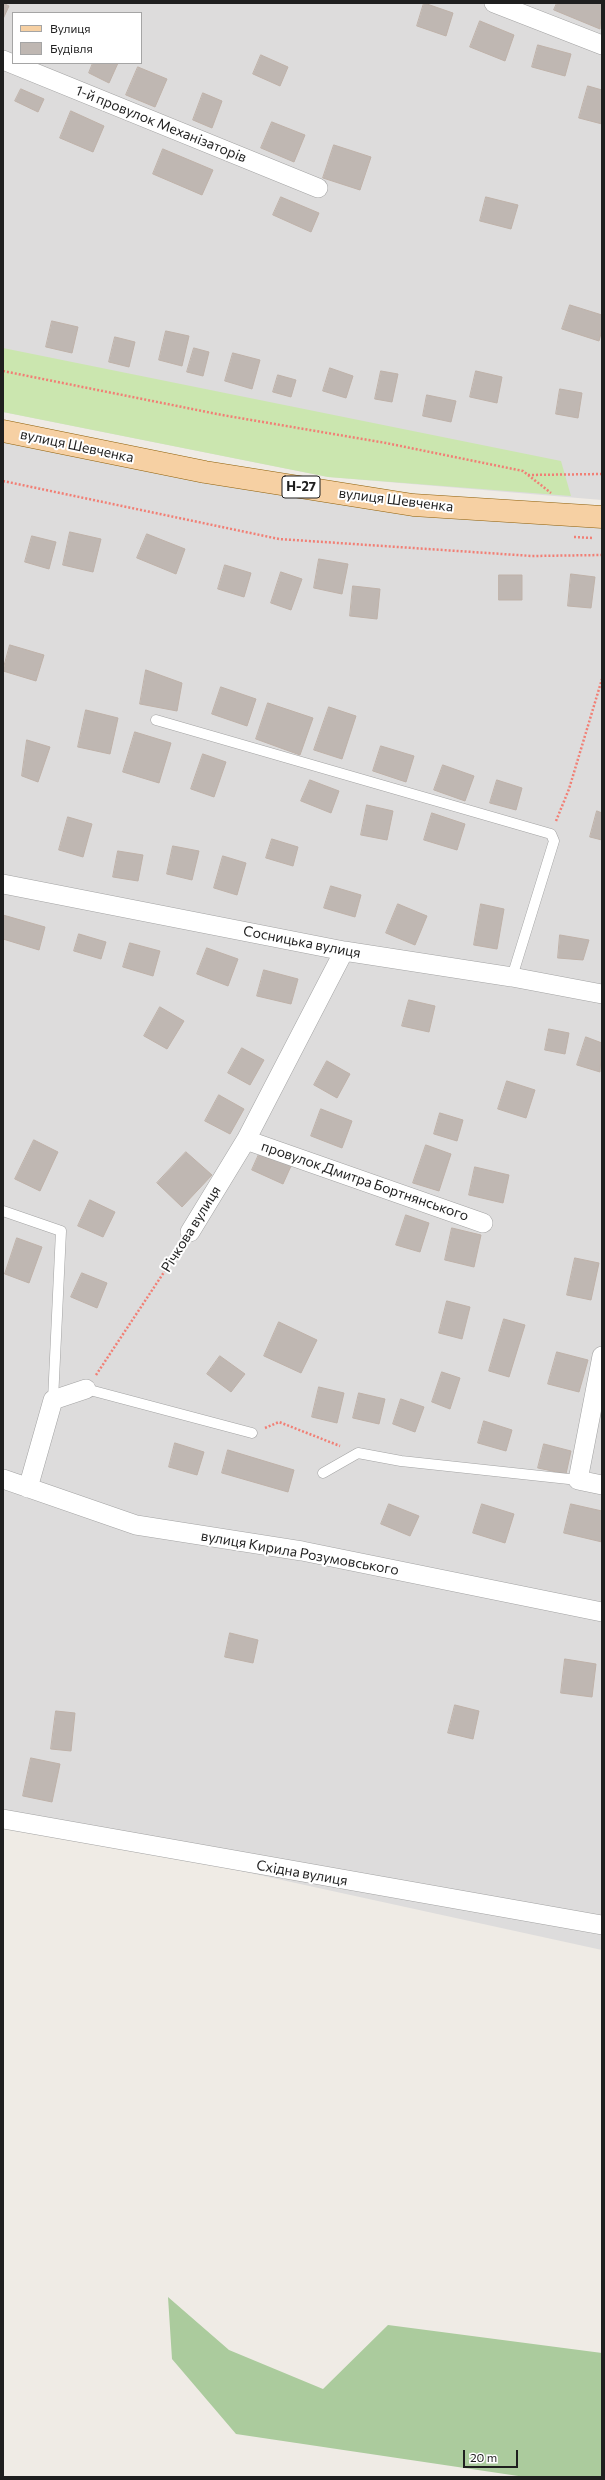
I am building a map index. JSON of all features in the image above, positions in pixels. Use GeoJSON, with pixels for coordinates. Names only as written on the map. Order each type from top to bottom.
{"type":"FeatureCollection","features":[{"type":"Feature","properties":{"kind":"main road","name":"вулиця Шевченка"},"geometry":{"type":"LineString","coordinates":[[3,431],[205,472],[413,505],[602,518]]}},
{"type":"Feature","properties":{"kind":"street"},"geometry":{"type":"LineString","coordinates":[[494,3],[602,45]]}},
{"type":"Feature","properties":{"kind":"street","name":"1-й провулок Механізаторів"},"geometry":{"type":"LineString","coordinates":[[13,64],[318,188]]}},
{"type":"Feature","properties":{"kind":"street","name":"Сосницька вулиця"},"geometry":{"type":"LineString","coordinates":[[3,884],[344,951],[512,977],[602,994]]}},
{"type":"Feature","properties":{"kind":"street","name":"Річкова вулиця"},"geometry":{"type":"LineString","coordinates":[[190,1232],[246,1140],[344,951]]}},
{"type":"Feature","properties":{"kind":"street","name":"провулок Дмитра Бортнянського"},"geometry":{"type":"LineString","coordinates":[[246,1140],[483,1223]]}},
{"type":"Feature","properties":{"kind":"street"},"geometry":{"type":"LineString","coordinates":[[602,1356],[578,1480],[602,1485]]}},
{"type":"Feature","properties":{"kind":"street"},"geometry":{"type":"LineString","coordinates":[[28,1488],[53,1400],[86,1389]]}},
{"type":"Feature","properties":{"kind":"street","name":"вулиця Кирила Розумовського"},"geometry":{"type":"LineString","coordinates":[[3,1479],[136,1525],[302,1551],[602,1612]]}},
{"type":"Feature","properties":{"kind":"street","name":"Східна вулиця"},"geometry":{"type":"LineString","coordinates":[[3,1818],[602,1925]]}},
{"type":"Feature","properties":{"kind":"lane"},"geometry":{"type":"LineString","coordinates":[[156,720],[551,834],[554,841],[512,977]]}},
{"type":"Feature","properties":{"kind":"lane"},"geometry":{"type":"LineString","coordinates":[[3,1211],[61,1231],[53,1400]]}},
{"type":"Feature","properties":{"kind":"lane"},"geometry":{"type":"LineString","coordinates":[[86,1389],[252,1433]]}},
{"type":"Feature","properties":{"kind":"lane"},"geometry":{"type":"LineString","coordinates":[[323,1473],[358,1453],[401,1461],[578,1480]]}},
{"type":"Feature","properties":{"kind":"path"},"geometry":{"type":"LineString","coordinates":[[3,371],[222,415],[393,445],[522,471],[555,496]]}},
{"type":"Feature","properties":{"kind":"path"},"geometry":{"type":"LineString","coordinates":[[528,475],[602,474]]}},
{"type":"Feature","properties":{"kind":"path"},"geometry":{"type":"LineString","coordinates":[[3,480],[279,539],[532,556],[602,555]]}},
{"type":"Feature","properties":{"kind":"path"},"geometry":{"type":"LineString","coordinates":[[551,834],[568,789],[602,679]]}},
{"type":"Feature","properties":{"kind":"path","name":"Річкова вулиця"},"geometry":{"type":"LineString","coordinates":[[86,1389],[190,1232]]}},
{"type":"Feature","properties":{"kind":"path"},"geometry":{"type":"LineString","coordinates":[[252,1433],[279,1422],[358,1453]]}},
{"type":"Feature","properties":{"kind":"shaded area"},"geometry":{"type":"Polygon","coordinates":[[[3,3],[602,3],[602,500],[328,477],[3,412],[3,3]]]}},
{"type":"Feature","properties":{"kind":"shaded area"},"geometry":{"type":"Polygon","coordinates":[[[3,432],[602,522],[602,1950],[3,1819],[3,432]]]}},
{"type":"Feature","properties":{"kind":"green space"},"geometry":{"type":"Polygon","coordinates":[[[3,348],[561,461],[571,496],[328,477],[3,412],[3,348]]]}},
{"type":"Feature","properties":{"kind":"green space"},"geometry":{"type":"Polygon","coordinates":[[[168,2297],[229,2350],[323,2389],[388,2325],[602,2353],[602,2477],[525,2477],[236,2434],[172,2359],[168,2297]]]}},
{"type":"Feature","properties":{"kind":"building"},"geometry":{"type":"Polygon","coordinates":[[[3,3],[9,6],[3,19],[3,3]]]}},
{"type":"Feature","properties":{"kind":"building"},"geometry":{"type":"Polygon","coordinates":[[[424,3],[453,13],[446,36],[417,26],[424,3]]]}},
{"type":"Feature","properties":{"kind":"building"},"geometry":{"type":"Polygon","coordinates":[[[557,3],[602,3],[600,29],[554,10],[557,3]]]}},
{"type":"Feature","properties":{"kind":"building"},"geometry":{"type":"Polygon","coordinates":[[[480,21],[514,35],[505,61],[470,47],[480,21]]]}},
{"type":"Feature","properties":{"kind":"building"},"geometry":{"type":"Polygon","coordinates":[[[538,45],[571,54],[565,76],[532,67],[538,45]]]}},
{"type":"Feature","properties":{"kind":"building"},"geometry":{"type":"Polygon","coordinates":[[[261,55],[288,67],[280,86],[253,74],[261,55]]]}},
{"type":"Feature","properties":{"kind":"building"},"geometry":{"type":"Polygon","coordinates":[[[93,64],[118,64],[109,83],[89,73],[93,64]]]}},
{"type":"Feature","properties":{"kind":"building"},"geometry":{"type":"Polygon","coordinates":[[[138,67],[167,79],[155,107],[126,95],[138,67]]]}},
{"type":"Feature","properties":{"kind":"building"},"geometry":{"type":"Polygon","coordinates":[[[588,86],[602,90],[602,124],[579,118],[588,86]]]}},
{"type":"Feature","properties":{"kind":"building"},"geometry":{"type":"Polygon","coordinates":[[[21,89],[44,99],[38,112],[15,101],[21,89]]]}},
{"type":"Feature","properties":{"kind":"building"},"geometry":{"type":"Polygon","coordinates":[[[203,93],[222,101],[212,128],[193,120],[203,93]]]}},
{"type":"Feature","properties":{"kind":"building"},"geometry":{"type":"Polygon","coordinates":[[[71,111],[104,126],[93,152],[60,138],[71,111]]]}},
{"type":"Feature","properties":{"kind":"building"},"geometry":{"type":"Polygon","coordinates":[[[272,122],[305,135],[294,162],[261,148],[272,122]]]}},
{"type":"Feature","properties":{"kind":"building"},"geometry":{"type":"Polygon","coordinates":[[[334,145],[371,157],[360,190],[323,178],[334,145]]]}},
{"type":"Feature","properties":{"kind":"building"},"geometry":{"type":"Polygon","coordinates":[[[163,149],[213,170],[202,195],[153,174],[163,149]]]}},
{"type":"Feature","properties":{"kind":"building"},"geometry":{"type":"Polygon","coordinates":[[[281,197],[319,213],[311,232],[273,215],[281,197]]]}},
{"type":"Feature","properties":{"kind":"building"},"geometry":{"type":"Polygon","coordinates":[[[486,197],[518,205],[511,229],[480,221],[486,197]]]}},
{"type":"Feature","properties":{"kind":"building"},"geometry":{"type":"Polygon","coordinates":[[[570,305],[602,315],[602,330],[599,341],[562,329],[570,305]]]}},
{"type":"Feature","properties":{"kind":"building"},"geometry":{"type":"Polygon","coordinates":[[[52,321],[78,327],[72,353],[46,347],[52,321]]]}},
{"type":"Feature","properties":{"kind":"building"},"geometry":{"type":"Polygon","coordinates":[[[166,331],[189,336],[182,366],[159,360],[166,331]]]}},
{"type":"Feature","properties":{"kind":"building"},"geometry":{"type":"Polygon","coordinates":[[[115,337],[135,342],[129,367],[109,362],[115,337]]]}},
{"type":"Feature","properties":{"kind":"building"},"geometry":{"type":"Polygon","coordinates":[[[194,348],[209,352],[203,376],[187,372],[194,348]]]}},
{"type":"Feature","properties":{"kind":"building"},"geometry":{"type":"Polygon","coordinates":[[[233,353],[260,360],[252,389],[225,381],[233,353]]]}},
{"type":"Feature","properties":{"kind":"building"},"geometry":{"type":"Polygon","coordinates":[[[330,368],[353,376],[346,398],[323,391],[330,368]]]}},
{"type":"Feature","properties":{"kind":"building"},"geometry":{"type":"Polygon","coordinates":[[[381,371],[398,374],[392,402],[375,399],[381,371]]]}},
{"type":"Feature","properties":{"kind":"building"},"geometry":{"type":"Polygon","coordinates":[[[476,371],[502,377],[497,403],[470,397],[476,371]]]}},
{"type":"Feature","properties":{"kind":"building"},"geometry":{"type":"Polygon","coordinates":[[[278,375],[296,380],[291,397],[273,392],[278,375]]]}},
{"type":"Feature","properties":{"kind":"building"},"geometry":{"type":"Polygon","coordinates":[[[560,389],[582,393],[578,418],[556,414],[560,389]]]}},
{"type":"Feature","properties":{"kind":"building"},"geometry":{"type":"Polygon","coordinates":[[[427,395],[456,401],[451,422],[423,416],[427,395]]]}},
{"type":"Feature","properties":{"kind":"building"},"geometry":{"type":"Polygon","coordinates":[[[70,532],[101,539],[93,572],[63,565],[70,532]]]}},
{"type":"Feature","properties":{"kind":"building"},"geometry":{"type":"Polygon","coordinates":[[[147,534],[185,549],[176,574],[137,558],[147,534]]]}},
{"type":"Feature","properties":{"kind":"building"},"geometry":{"type":"Polygon","coordinates":[[[32,536],[56,542],[49,569],[25,562],[32,536]]]}},
{"type":"Feature","properties":{"kind":"building"},"geometry":{"type":"Polygon","coordinates":[[[319,559],[348,564],[342,594],[314,588],[319,559]]]}},
{"type":"Feature","properties":{"kind":"building"},"geometry":{"type":"Polygon","coordinates":[[[225,565],[251,573],[244,597],[218,589],[225,565]]]}},
{"type":"Feature","properties":{"kind":"building"},"geometry":{"type":"Polygon","coordinates":[[[281,572],[302,579],[291,610],[271,603],[281,572]]]}},
{"type":"Feature","properties":{"kind":"building"},"geometry":{"type":"Polygon","coordinates":[[[571,574],[595,577],[591,608],[568,606],[571,574]]]}},
{"type":"Feature","properties":{"kind":"building"},"geometry":{"type":"Polygon","coordinates":[[[499,575],[522,575],[522,600],[499,600],[499,575]]]}},
{"type":"Feature","properties":{"kind":"building"},"geometry":{"type":"Polygon","coordinates":[[[353,586],[380,589],[377,619],[350,616],[353,586]]]}},
{"type":"Feature","properties":{"kind":"building"},"geometry":{"type":"Polygon","coordinates":[[[10,645],[44,655],[36,681],[3,671],[10,645]]]}},
{"type":"Feature","properties":{"kind":"building"},"geometry":{"type":"Polygon","coordinates":[[[146,670],[182,683],[177,711],[140,704],[146,670]]]}},
{"type":"Feature","properties":{"kind":"building"},"geometry":{"type":"Polygon","coordinates":[[[221,687],[256,699],[247,726],[212,714],[221,687]]]}},
{"type":"Feature","properties":{"kind":"building"},"geometry":{"type":"Polygon","coordinates":[[[268,703],[313,718],[300,755],[256,739],[268,703]]]}},
{"type":"Feature","properties":{"kind":"building"},"geometry":{"type":"Polygon","coordinates":[[[329,707],[356,716],[342,759],[314,750],[329,707]]]}},
{"type":"Feature","properties":{"kind":"building"},"geometry":{"type":"Polygon","coordinates":[[[86,710],[118,718],[110,754],[78,747],[86,710]]]}},
{"type":"Feature","properties":{"kind":"building"},"geometry":{"type":"Polygon","coordinates":[[[135,732],[171,743],[159,783],[123,772],[135,732]]]}},
{"type":"Feature","properties":{"kind":"building"},"geometry":{"type":"Polygon","coordinates":[[[27,740],[50,747],[38,782],[22,776],[27,740]]]}},
{"type":"Feature","properties":{"kind":"building"},"geometry":{"type":"Polygon","coordinates":[[[381,746],[414,756],[406,782],[373,771],[381,746]]]}},
{"type":"Feature","properties":{"kind":"building"},"geometry":{"type":"Polygon","coordinates":[[[203,754],[226,762],[214,797],[191,789],[203,754]]]}},
{"type":"Feature","properties":{"kind":"building"},"geometry":{"type":"Polygon","coordinates":[[[443,765],[474,776],[465,801],[434,790],[443,765]]]}},
{"type":"Feature","properties":{"kind":"building"},"geometry":{"type":"Polygon","coordinates":[[[310,780],[339,791],[331,813],[301,801],[310,780]]]}},
{"type":"Feature","properties":{"kind":"building"},"geometry":{"type":"Polygon","coordinates":[[[497,780],[522,788],[516,810],[490,803],[497,780]]]}},
{"type":"Feature","properties":{"kind":"building"},"geometry":{"type":"Polygon","coordinates":[[[367,805],[393,811],[387,840],[361,835],[367,805]]]}},
{"type":"Feature","properties":{"kind":"building"},"geometry":{"type":"Polygon","coordinates":[[[597,811],[602,813],[602,840],[590,837],[597,811]]]}},
{"type":"Feature","properties":{"kind":"building"},"geometry":{"type":"Polygon","coordinates":[[[432,813],[465,824],[457,850],[424,840],[432,813]]]}},
{"type":"Feature","properties":{"kind":"building"},"geometry":{"type":"Polygon","coordinates":[[[68,817],[92,824],[83,857],[59,850],[68,817]]]}},
{"type":"Feature","properties":{"kind":"building"},"geometry":{"type":"Polygon","coordinates":[[[272,839],[298,847],[293,866],[266,858],[272,839]]]}},
{"type":"Feature","properties":{"kind":"building"},"geometry":{"type":"Polygon","coordinates":[[[173,846],[199,851],[192,880],[167,874],[173,846]]]}},
{"type":"Feature","properties":{"kind":"building"},"geometry":{"type":"Polygon","coordinates":[[[118,851],[143,855],[138,881],[113,877],[118,851]]]}},
{"type":"Feature","properties":{"kind":"building"},"geometry":{"type":"Polygon","coordinates":[[[223,856],[246,863],[237,895],[214,888],[223,856]]]}},
{"type":"Feature","properties":{"kind":"building"},"geometry":{"type":"Polygon","coordinates":[[[331,886],[361,895],[355,917],[324,908],[331,886]]]}},
{"type":"Feature","properties":{"kind":"building"},"geometry":{"type":"Polygon","coordinates":[[[398,904],[427,916],[415,945],[386,933],[398,904]]]}},
{"type":"Feature","properties":{"kind":"building"},"geometry":{"type":"Polygon","coordinates":[[[481,904],[504,909],[497,949],[474,945],[481,904]]]}},
{"type":"Feature","properties":{"kind":"building"},"geometry":{"type":"Polygon","coordinates":[[[3,915],[45,927],[39,950],[3,939],[3,915]]]}},
{"type":"Feature","properties":{"kind":"building"},"geometry":{"type":"Polygon","coordinates":[[[79,934],[106,942],[101,959],[74,951],[79,934]]]}},
{"type":"Feature","properties":{"kind":"building"},"geometry":{"type":"Polygon","coordinates":[[[560,935],[589,940],[583,960],[558,958],[560,935]]]}},
{"type":"Feature","properties":{"kind":"building"},"geometry":{"type":"Polygon","coordinates":[[[130,943],[160,951],[153,976],[123,967],[130,943]]]}},
{"type":"Feature","properties":{"kind":"building"},"geometry":{"type":"Polygon","coordinates":[[[207,948],[238,959],[228,986],[197,974],[207,948]]]}},
{"type":"Feature","properties":{"kind":"building"},"geometry":{"type":"Polygon","coordinates":[[[264,970],[298,979],[291,1004],[257,996],[264,970]]]}},
{"type":"Feature","properties":{"kind":"building"},"geometry":{"type":"Polygon","coordinates":[[[409,1000],[435,1006],[429,1032],[402,1026],[409,1000]]]}},
{"type":"Feature","properties":{"kind":"building"},"geometry":{"type":"Polygon","coordinates":[[[160,1007],[184,1021],[167,1049],[144,1036],[160,1007]]]}},
{"type":"Feature","properties":{"kind":"building"},"geometry":{"type":"Polygon","coordinates":[[[549,1029],[569,1033],[565,1054],[545,1050],[549,1029]]]}},
{"type":"Feature","properties":{"kind":"building"},"geometry":{"type":"Polygon","coordinates":[[[586,1037],[602,1043],[600,1072],[577,1065],[586,1037]]]}},
{"type":"Feature","properties":{"kind":"building"},"geometry":{"type":"Polygon","coordinates":[[[242,1048],[264,1060],[250,1085],[228,1073],[242,1048]]]}},
{"type":"Feature","properties":{"kind":"building"},"geometry":{"type":"Polygon","coordinates":[[[327,1061],[350,1074],[337,1098],[314,1085],[327,1061]]]}},
{"type":"Feature","properties":{"kind":"building"},"geometry":{"type":"Polygon","coordinates":[[[507,1081],[535,1090],[526,1118],[498,1109],[507,1081]]]}},
{"type":"Feature","properties":{"kind":"building"},"geometry":{"type":"Polygon","coordinates":[[[219,1095],[244,1109],[230,1134],[205,1121],[219,1095]]]}},
{"type":"Feature","properties":{"kind":"building"},"geometry":{"type":"Polygon","coordinates":[[[321,1109],[352,1121],[342,1148],[311,1136],[321,1109]]]}},
{"type":"Feature","properties":{"kind":"building"},"geometry":{"type":"Polygon","coordinates":[[[440,1113],[463,1120],[457,1141],[434,1134],[440,1113]]]}},
{"type":"Feature","properties":{"kind":"building"},"geometry":{"type":"Polygon","coordinates":[[[34,1140],[58,1152],[40,1191],[15,1179],[34,1140]]]}},
{"type":"Feature","properties":{"kind":"building"},"geometry":{"type":"Polygon","coordinates":[[[426,1145],[451,1154],[439,1191],[413,1183],[426,1145]]]}},
{"type":"Feature","properties":{"kind":"building"},"geometry":{"type":"Polygon","coordinates":[[[186,1152],[212,1175],[182,1207],[157,1183],[186,1152]]]}},
{"type":"Feature","properties":{"kind":"building"},"geometry":{"type":"Polygon","coordinates":[[[260,1152],[291,1166],[283,1184],[252,1170],[260,1152]]]}},
{"type":"Feature","properties":{"kind":"building"},"geometry":{"type":"Polygon","coordinates":[[[475,1167],[509,1175],[503,1203],[469,1195],[475,1167]]]}},
{"type":"Feature","properties":{"kind":"building"},"geometry":{"type":"Polygon","coordinates":[[[90,1200],[115,1212],[103,1237],[78,1226],[90,1200]]]}},
{"type":"Feature","properties":{"kind":"building"},"geometry":{"type":"Polygon","coordinates":[[[406,1215],[429,1223],[420,1252],[396,1245],[406,1215]]]}},
{"type":"Feature","properties":{"kind":"building"},"geometry":{"type":"Polygon","coordinates":[[[452,1228],[481,1235],[474,1267],[445,1260],[452,1228]]]}},
{"type":"Feature","properties":{"kind":"building"},"geometry":{"type":"Polygon","coordinates":[[[17,1238],[42,1247],[29,1283],[5,1274],[17,1238]]]}},
{"type":"Feature","properties":{"kind":"building"},"geometry":{"type":"Polygon","coordinates":[[[575,1258],[599,1263],[591,1300],[567,1295],[575,1258]]]}},
{"type":"Feature","properties":{"kind":"building"},"geometry":{"type":"Polygon","coordinates":[[[82,1273],[107,1283],[97,1308],[71,1297],[82,1273]]]}},
{"type":"Feature","properties":{"kind":"building"},"geometry":{"type":"Polygon","coordinates":[[[447,1301],[470,1307],[462,1339],[439,1333],[447,1301]]]}},
{"type":"Feature","properties":{"kind":"building"},"geometry":{"type":"Polygon","coordinates":[[[504,1319],[525,1325],[509,1377],[489,1371],[504,1319]]]}},
{"type":"Feature","properties":{"kind":"building"},"geometry":{"type":"Polygon","coordinates":[[[279,1322],[317,1340],[301,1373],[264,1356],[279,1322]]]}},
{"type":"Feature","properties":{"kind":"building"},"geometry":{"type":"Polygon","coordinates":[[[557,1352],[588,1360],[579,1392],[548,1384],[557,1352]]]}},
{"type":"Feature","properties":{"kind":"building"},"geometry":{"type":"Polygon","coordinates":[[[220,1356],[245,1374],[231,1392],[207,1374],[220,1356]]]}},
{"type":"Feature","properties":{"kind":"building"},"geometry":{"type":"Polygon","coordinates":[[[442,1372],[460,1378],[450,1409],[432,1402],[442,1372]]]}},
{"type":"Feature","properties":{"kind":"building"},"geometry":{"type":"Polygon","coordinates":[[[319,1387],[344,1393],[337,1423],[312,1417],[319,1387]]]}},
{"type":"Feature","properties":{"kind":"building"},"geometry":{"type":"Polygon","coordinates":[[[359,1393],[385,1399],[379,1424],[353,1418],[359,1393]]]}},
{"type":"Feature","properties":{"kind":"building"},"geometry":{"type":"Polygon","coordinates":[[[401,1399],[424,1407],[415,1432],[393,1424],[401,1399]]]}},
{"type":"Feature","properties":{"kind":"building"},"geometry":{"type":"Polygon","coordinates":[[[484,1421],[512,1430],[506,1451],[478,1443],[484,1421]]]}},
{"type":"Feature","properties":{"kind":"building"},"geometry":{"type":"Polygon","coordinates":[[[175,1443],[204,1452],[197,1475],[169,1467],[175,1443]]]}},
{"type":"Feature","properties":{"kind":"building"},"geometry":{"type":"Polygon","coordinates":[[[544,1444],[571,1451],[566,1474],[538,1468],[544,1444]]]}},
{"type":"Feature","properties":{"kind":"building"},"geometry":{"type":"Polygon","coordinates":[[[228,1450],[294,1470],[288,1492],[222,1473],[228,1450]]]}},
{"type":"Feature","properties":{"kind":"building"},"geometry":{"type":"Polygon","coordinates":[[[389,1504],[419,1516],[410,1536],[381,1524],[389,1504]]]}},
{"type":"Feature","properties":{"kind":"building"},"geometry":{"type":"Polygon","coordinates":[[[482,1504],[514,1514],[505,1543],[473,1533],[482,1504]]]}},
{"type":"Feature","properties":{"kind":"building"},"geometry":{"type":"Polygon","coordinates":[[[571,1504],[602,1511],[602,1542],[564,1533],[571,1504]]]}},
{"type":"Feature","properties":{"kind":"building"},"geometry":{"type":"Polygon","coordinates":[[[230,1633],[258,1640],[253,1663],[225,1657],[230,1633]]]}},
{"type":"Feature","properties":{"kind":"building"},"geometry":{"type":"Polygon","coordinates":[[[565,1659],[596,1664],[592,1697],[561,1693],[565,1659]]]}},
{"type":"Feature","properties":{"kind":"building"},"geometry":{"type":"Polygon","coordinates":[[[455,1705],[479,1711],[473,1739],[448,1733],[455,1705]]]}},
{"type":"Feature","properties":{"kind":"building"},"geometry":{"type":"Polygon","coordinates":[[[56,1711],[75,1713],[71,1751],[51,1749],[56,1711]]]}},
{"type":"Feature","properties":{"kind":"building"},"geometry":{"type":"Polygon","coordinates":[[[31,1758],[60,1764],[52,1802],[23,1796],[31,1758]]]}}]}
